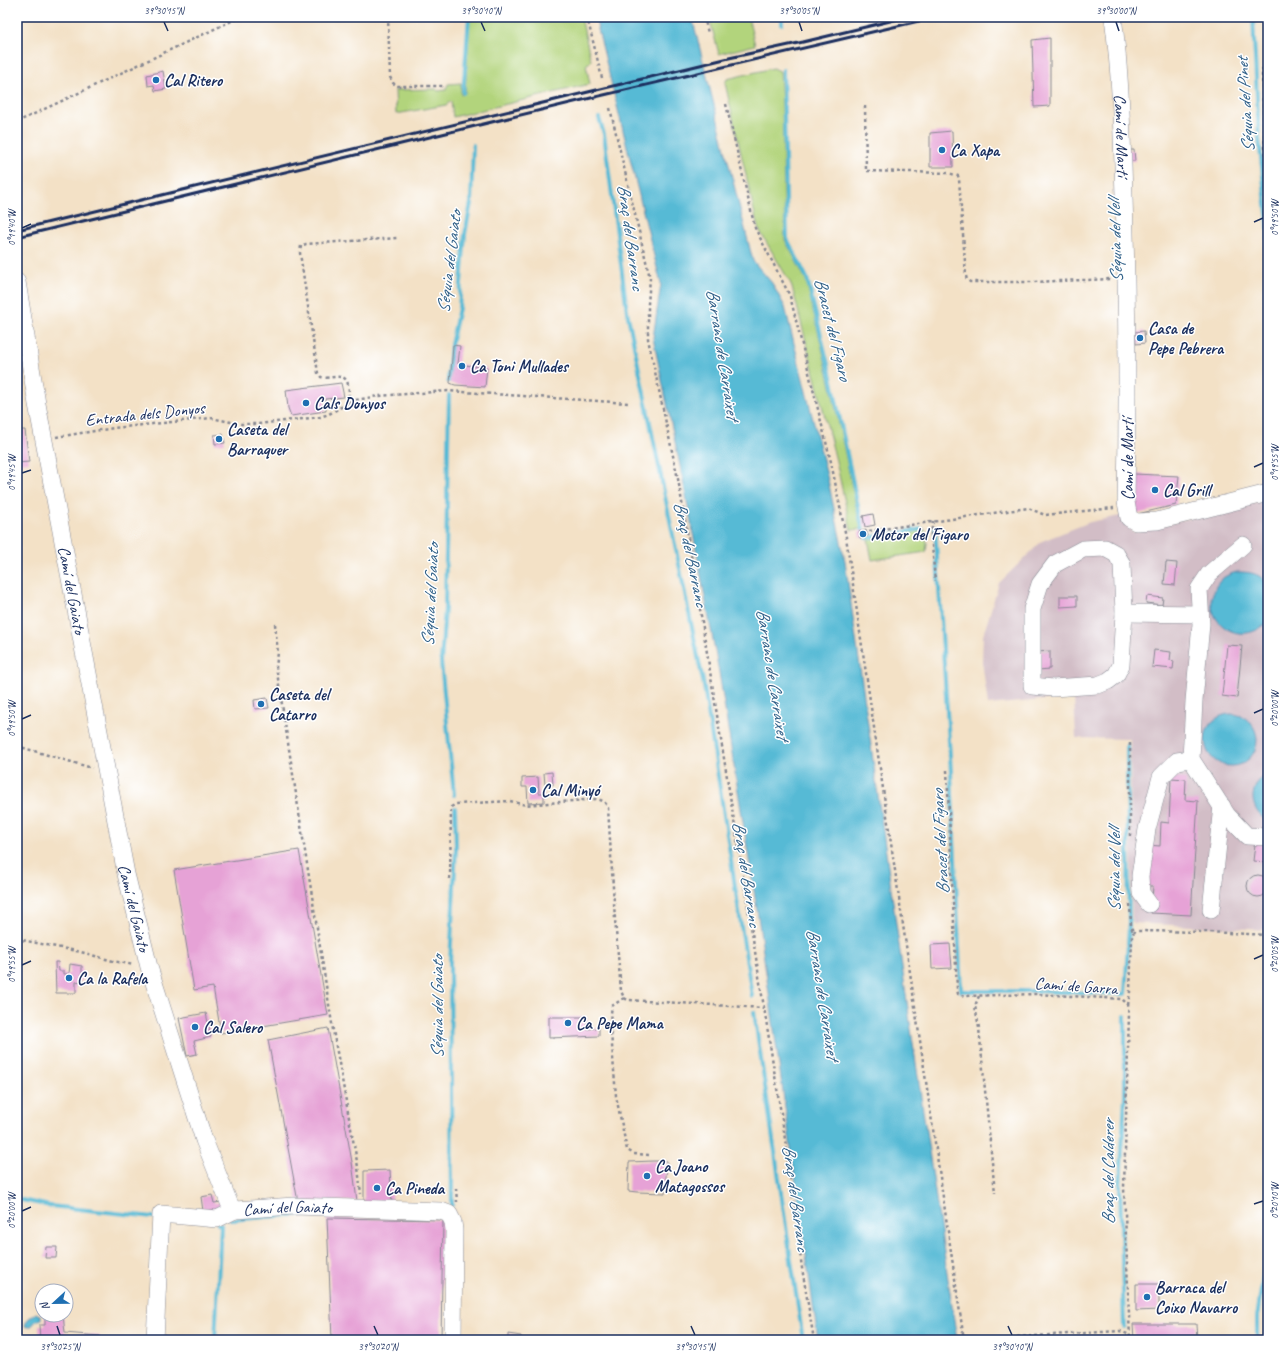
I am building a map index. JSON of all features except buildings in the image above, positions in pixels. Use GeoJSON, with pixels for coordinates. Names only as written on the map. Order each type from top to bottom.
{"type":"FeatureCollection","features":[{"type":"Feature","properties":{"kind":"street","name":"Camí de Martí"},"geometry":{"type":"LineString","coordinates":[[1113,17],[1121,100],[1128,385],[1128,512]]}},
{"type":"Feature","properties":{"kind":"street","name":"Camí del Gaiato"},"geometry":{"type":"LineString","coordinates":[[17,282],[44,439],[126,874],[149,967],[204,1140],[230,1205],[235,1210],[294,1206],[441,1211],[449,1214],[453,1222],[454,1230],[453,1340]]}},
{"type":"Feature","properties":{"kind":"street"},"geometry":{"type":"LineString","coordinates":[[1128,512],[1136,522],[1157,521],[1268,492]]}},
{"type":"Feature","properties":{"kind":"street"},"geometry":{"type":"LineString","coordinates":[[1243,545],[1208,574],[1199,589],[1201,624],[1191,759],[1227,815],[1247,836],[1268,837]]}},
{"type":"Feature","properties":{"kind":"street"},"geometry":{"type":"LineString","coordinates":[[1105,548],[1116,554],[1122,564],[1124,613],[1121,665],[1116,675],[1098,686],[1053,688],[1032,686],[1032,608],[1040,584],[1055,564],[1083,549],[1105,548]]}},
{"type":"Feature","properties":{"kind":"street"},"geometry":{"type":"LineString","coordinates":[[1124,613],[1200,614]]}},
{"type":"Feature","properties":{"kind":"street"},"geometry":{"type":"LineString","coordinates":[[1149,904],[1141,893],[1140,876],[1147,829],[1161,777],[1177,761],[1191,759]]}},
{"type":"Feature","properties":{"kind":"street"},"geometry":{"type":"LineString","coordinates":[[1212,910],[1222,806]]}},
{"type":"Feature","properties":{"kind":"street"},"geometry":{"type":"LineString","coordinates":[[155,1340],[161,1214],[217,1219],[235,1210]]}},
{"type":"Feature","properties":{"kind":"path"},"geometry":{"type":"LineString","coordinates":[[17,122],[240,17]]}},
{"type":"Feature","properties":{"kind":"path"},"geometry":{"type":"LineString","coordinates":[[388,17],[390,77],[393,83],[397,86],[444,86]]}},
{"type":"Feature","properties":{"kind":"path"},"geometry":{"type":"LineString","coordinates":[[587,17],[602,78]]}},
{"type":"Feature","properties":{"kind":"path"},"geometry":{"type":"LineString","coordinates":[[704,17],[708,32]]}},
{"type":"Feature","properties":{"kind":"path"},"geometry":{"type":"LineString","coordinates":[[1268,67],[1263,67],[1262,74],[1265,148],[1268,178]]}},
{"type":"Feature","properties":{"kind":"path"},"geometry":{"type":"LineString","coordinates":[[726,104],[755,228],[790,296],[830,462],[846,537],[964,1340]]}},
{"type":"Feature","properties":{"kind":"path"},"geometry":{"type":"LineString","coordinates":[[865,106],[866,171],[949,173],[958,176],[960,180],[966,276],[967,280],[970,282],[1031,282],[1126,278]]}},
{"type":"Feature","properties":{"kind":"path"},"geometry":{"type":"LineString","coordinates":[[610,108],[650,278],[648,339],[678,479],[693,563],[784,1132],[802,1268],[814,1340]]}},
{"type":"Feature","properties":{"kind":"path"},"geometry":{"type":"LineString","coordinates":[[348,403],[348,384],[345,378],[342,376],[326,378],[321,377],[318,373],[301,260],[301,246],[306,244],[398,238]]}},
{"type":"Feature","properties":{"kind":"path","name":"Entrada dels Donyos"},"geometry":{"type":"LineString","coordinates":[[44,439],[114,428],[211,418],[241,424],[258,424],[320,417],[356,400],[378,396],[448,391],[628,403]]}},
{"type":"Feature","properties":{"kind":"path"},"geometry":{"type":"LineString","coordinates":[[869,531],[1028,508],[1045,515],[1128,512]]}},
{"type":"Feature","properties":{"kind":"path"},"geometry":{"type":"LineString","coordinates":[[933,521],[931,533],[935,581]]}},
{"type":"Feature","properties":{"kind":"path"},"geometry":{"type":"LineString","coordinates":[[275,624],[278,653],[276,666],[333,1030],[358,1167],[363,1208]]}},
{"type":"Feature","properties":{"kind":"path"},"geometry":{"type":"LineString","coordinates":[[17,746],[96,769],[106,768]]}},
{"type":"Feature","properties":{"kind":"path","name":"Camí de Garra"},"geometry":{"type":"LineString","coordinates":[[948,770],[958,994],[965,996],[1037,994],[1122,999],[1128,1005],[1129,1029],[1124,1187],[1130,1340]]}},
{"type":"Feature","properties":{"kind":"path"},"geometry":{"type":"LineString","coordinates":[[450,880],[451,807],[456,804],[510,800],[526,805],[596,799],[602,800],[608,808],[621,991],[624,998],[628,1000],[764,1008]]}},
{"type":"Feature","properties":{"kind":"path"},"geometry":{"type":"LineString","coordinates":[[1128,1005],[1130,992],[1132,936],[1133,933],[1137,931],[1208,932],[1268,936]]}},
{"type":"Feature","properties":{"kind":"path"},"geometry":{"type":"LineString","coordinates":[[17,939],[81,952],[113,961],[149,967]]}},
{"type":"Feature","properties":{"kind":"path"},"geometry":{"type":"LineString","coordinates":[[979,996],[975,1006],[979,1028],[995,1193]]}},
{"type":"Feature","properties":{"kind":"path"},"geometry":{"type":"LineString","coordinates":[[624,998],[612,1006],[610,1020],[616,1096],[628,1150],[634,1154],[651,1155]]}},
{"type":"Feature","properties":{"kind":"path"},"geometry":{"type":"LineString","coordinates":[[1017,1337],[1120,1331],[1130,1335]]}},
{"type":"Feature","properties":{"kind":"shaded area"},"geometry":{"type":"Polygon","coordinates":[[[1268,499],[1268,930],[1132,923],[1130,739],[1076,738],[1074,697],[988,705],[982,661],[983,636],[999,583],[1042,541],[1090,522],[1125,515],[1133,532],[1268,499]]]}},
{"type":"Feature","properties":{"kind":"green space"},"geometry":{"type":"Polygon","coordinates":[[[470,17],[581,17],[591,61],[586,65],[590,84],[453,117],[451,101],[446,105],[396,114],[395,90],[436,89],[438,91],[446,90],[448,84],[461,83],[461,95],[465,93],[470,17]]]}},
{"type":"Feature","properties":{"kind":"green space"},"geometry":{"type":"Polygon","coordinates":[[[709,17],[748,17],[755,45],[719,54],[709,17]]]}},
{"type":"Feature","properties":{"kind":"green space"},"geometry":{"type":"Polygon","coordinates":[[[773,68],[780,71],[785,240],[806,280],[830,382],[861,529],[851,530],[836,461],[791,284],[758,228],[725,83],[727,79],[773,68]]]}},
{"type":"Feature","properties":{"kind":"green space"},"geometry":{"type":"Polygon","coordinates":[[[925,530],[927,543],[926,552],[872,560],[868,539],[925,530]]]}},
{"type":"Feature","properties":{"kind":"water","name":"Barranc de Carraixet"},"geometry":{"type":"Polygon","coordinates":[[[595,17],[692,17],[753,261],[772,283],[785,307],[828,480],[845,561],[909,1016],[957,1340],[818,1340],[758,916],[719,672],[682,475],[653,338],[661,284],[595,17]]]}},
{"type":"Feature","properties":{"kind":"water"},"geometry":{"type":"Polygon","coordinates":[[[1237,572],[1246,572],[1258,575],[1268,584],[1268,622],[1255,631],[1242,633],[1230,630],[1220,624],[1214,614],[1212,602],[1214,590],[1223,578],[1237,572]]]}},
{"type":"Feature","properties":{"kind":"water"},"geometry":{"type":"Polygon","coordinates":[[[1226,714],[1236,714],[1250,721],[1257,735],[1257,745],[1250,759],[1236,766],[1226,766],[1216,762],[1209,755],[1205,745],[1205,735],[1209,725],[1216,718],[1226,714]]]}},
{"type":"Feature","properties":{"kind":"water"},"geometry":{"type":"Polygon","coordinates":[[[1268,774],[1268,822],[1256,809],[1253,793],[1258,782],[1268,774]]]}},
{"type":"Feature","properties":{"kind":"water"},"geometry":{"type":"Polygon","coordinates":[[[34,1314],[34,1323],[30,1327],[27,1327],[25,1326],[31,1316],[34,1314]]]}},
{"type":"Feature","properties":{"kind":"waterway","name":"Séquia del Gaiato"},"geometry":{"type":"LineString","coordinates":[[463,93],[469,17]]}},
{"type":"Feature","properties":{"kind":"waterway","name":"Bracet del Figaro"},"geometry":{"type":"LineString","coordinates":[[782,17],[782,24]]}},
{"type":"Feature","properties":{"kind":"waterway","name":"Séquia del Pinet"},"geometry":{"type":"LineString","coordinates":[[1253,17],[1259,139],[1268,223],[1268,239]]}},
{"type":"Feature","properties":{"kind":"waterway","name":"Bracet del Figaro"},"geometry":{"type":"LineString","coordinates":[[783,70],[787,239],[807,278],[832,381],[863,531],[866,538],[922,529]]}},
{"type":"Feature","properties":{"kind":"waterway","name":"Braç del Barranc"},"geometry":{"type":"LineString","coordinates":[[599,118],[604,134],[627,311],[704,686],[752,996]]}},
{"type":"Feature","properties":{"kind":"waterway","name":"Séquia del Gaiato"},"geometry":{"type":"LineString","coordinates":[[448,381],[451,345],[459,308],[465,234],[471,203],[473,145]]}},
{"type":"Feature","properties":{"kind":"waterway","name":"Séquia del Gaiato"},"geometry":{"type":"LineString","coordinates":[[449,395],[445,608],[441,662],[454,795]]}},
{"type":"Feature","properties":{"kind":"waterway","name":"Bracet del Figaro"},"geometry":{"type":"LineString","coordinates":[[935,527],[951,772],[961,991],[1033,991],[1125,994],[1129,927],[1127,745]]}},
{"type":"Feature","properties":{"kind":"waterway","name":"Séquia del Gaiato"},"geometry":{"type":"LineString","coordinates":[[452,1205],[450,962],[456,848],[455,808]]}},
{"type":"Feature","properties":{"kind":"waterway","name":"Braç del Barranc"},"geometry":{"type":"LineString","coordinates":[[754,1012],[803,1340]]}},
{"type":"Feature","properties":{"kind":"waterway","name":"Braç del Calderer"},"geometry":{"type":"LineString","coordinates":[[1124,1327],[1120,1187],[1125,1096],[1125,1016]]}},
{"type":"Feature","properties":{"kind":"waterway"},"geometry":{"type":"LineString","coordinates":[[17,1199],[50,1206],[153,1217]]}},
{"type":"Feature","properties":{"kind":"waterway"},"geometry":{"type":"LineString","coordinates":[[231,1220],[302,1214]]}},
{"type":"Feature","properties":{"kind":"waterway"},"geometry":{"type":"LineString","coordinates":[[215,1340],[221,1225],[218,1224]]}},
{"type":"Feature","properties":{"kind":"waterway","name":"Séquia del Pinet"},"geometry":{"type":"LineString","coordinates":[[1257,1340],[1257,1317],[1268,1243]]}},
{"type":"Feature","properties":{"kind":"railway"},"geometry":{"type":"LineString","coordinates":[[17,230],[729,58],[907,17]]}},
{"type":"Feature","properties":{"kind":"railway"},"geometry":{"type":"LineString","coordinates":[[17,237],[591,98],[936,17]]}},
{"type":"Feature","properties":{"kind":"place","name":"Cal Ritero"},"geometry":{"type":"Point","coordinates":[156,80]}},
{"type":"Feature","properties":{"kind":"place","name":"Ca Xapa"},"geometry":{"type":"Point","coordinates":[942,150]}},
{"type":"Feature","properties":{"kind":"place","name":"Casa de Pepe Pebrera"},"geometry":{"type":"Point","coordinates":[1140,338]}},
{"type":"Feature","properties":{"kind":"place","name":"Ca Toni Mullades"},"geometry":{"type":"Point","coordinates":[462,366]}},
{"type":"Feature","properties":{"kind":"place","name":"Cals Donyos"},"geometry":{"type":"Point","coordinates":[306,403]}},
{"type":"Feature","properties":{"kind":"place","name":"Caseta del Barraquer"},"geometry":{"type":"Point","coordinates":[219,439]}},
{"type":"Feature","properties":{"kind":"place","name":"Cal Grill"},"geometry":{"type":"Point","coordinates":[1155,490]}},
{"type":"Feature","properties":{"kind":"place","name":"Motor del Figaro"},"geometry":{"type":"Point","coordinates":[863,534]}},
{"type":"Feature","properties":{"kind":"place","name":"Caseta del Catarro"},"geometry":{"type":"Point","coordinates":[261,704]}},
{"type":"Feature","properties":{"kind":"place","name":"Cal Minyó"},"geometry":{"type":"Point","coordinates":[533,790]}},
{"type":"Feature","properties":{"kind":"place","name":"Ca la Rafela"},"geometry":{"type":"Point","coordinates":[69,978]}},
{"type":"Feature","properties":{"kind":"place","name":"Ca Pepe Mama"},"geometry":{"type":"Point","coordinates":[568,1023]}},
{"type":"Feature","properties":{"kind":"place","name":"Cal Salero"},"geometry":{"type":"Point","coordinates":[195,1027]}},
{"type":"Feature","properties":{"kind":"place","name":"Ca Joano Matagossos"},"geometry":{"type":"Point","coordinates":[647,1176]}},
{"type":"Feature","properties":{"kind":"place","name":"Ca Pineda"},"geometry":{"type":"Point","coordinates":[377,1188]}},
{"type":"Feature","properties":{"kind":"place","name":"Barraca del Coixo Navarro"},"geometry":{"type":"Point","coordinates":[1147,1297]}},
{"type":"Feature","properties":{"kind":"water label","name":"Séquia del Vell"},"geometry":{"type":"Point","coordinates":[1115,241]}},
{"type":"Feature","properties":{"kind":"water label","name":"Séquia del Vell"},"geometry":{"type":"Point","coordinates":[1114,870]}}]}
